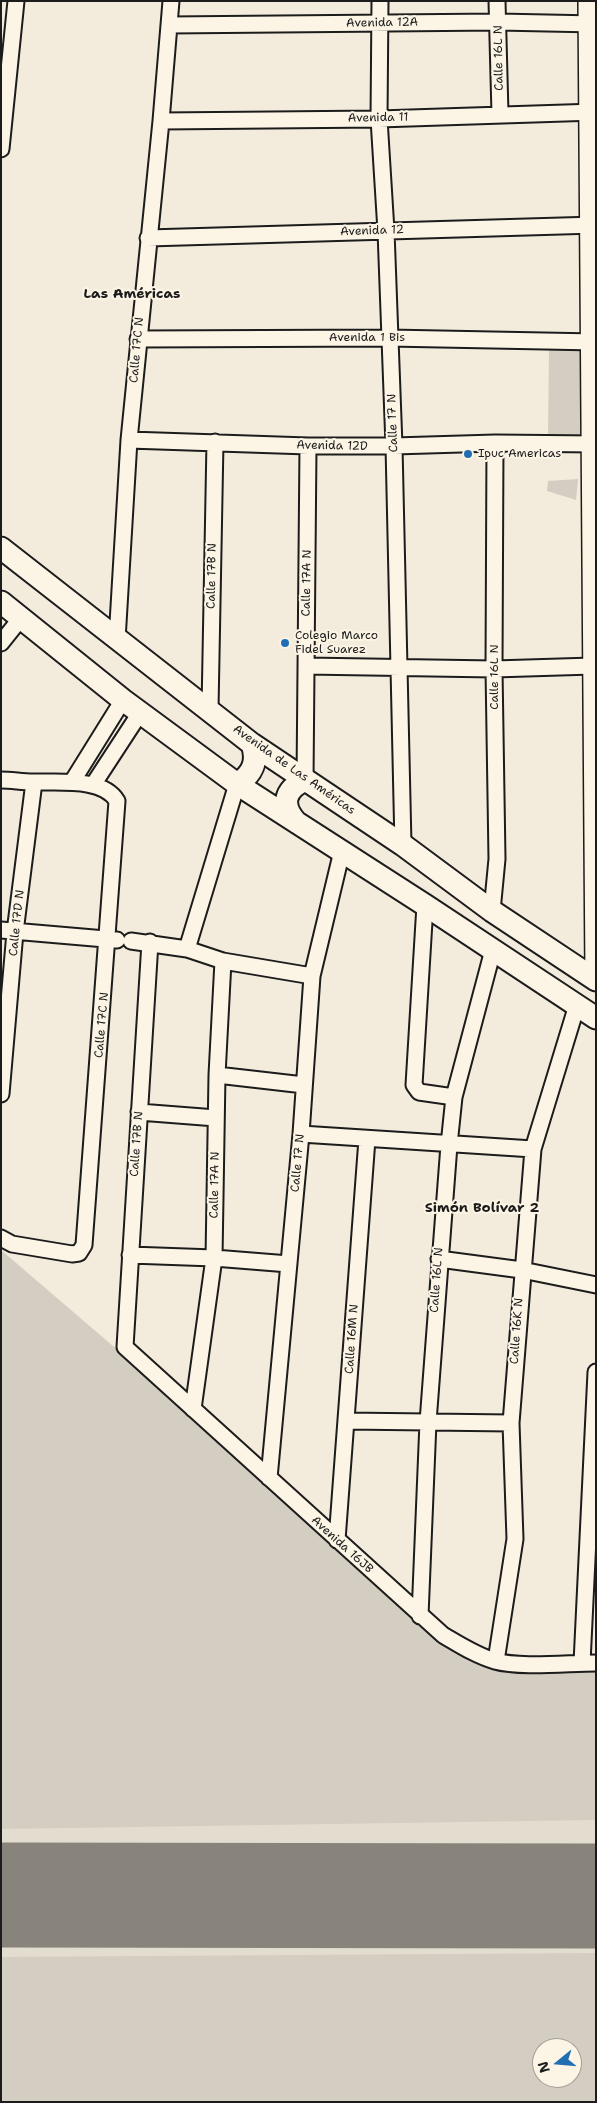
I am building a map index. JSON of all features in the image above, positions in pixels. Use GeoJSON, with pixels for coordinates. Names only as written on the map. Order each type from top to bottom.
{"type":"FeatureCollection","features":[{"type":"Feature","properties":{"kind":"main road","name":"Avenida de Las Américas"},"geometry":{"type":"LineString","coordinates":[[1,548],[210,709],[252,744],[402,845],[492,911],[596,979]]}},
{"type":"Feature","properties":{"kind":"main road"},"geometry":{"type":"LineString","coordinates":[[1,602],[123,700],[237,784],[596,1018]]}},
{"type":"Feature","properties":{"kind":"main road"},"geometry":{"type":"LineString","coordinates":[[237,784],[252,771],[255,762],[252,744]]}},
{"type":"Feature","properties":{"kind":"main road"},"geometry":{"type":"LineString","coordinates":[[296,822],[289,814],[286,804],[288,793],[295,785],[305,780]]}},
{"type":"Feature","properties":{"kind":"street"},"geometry":{"type":"LineString","coordinates":[[1,149],[16,1]]}},
{"type":"Feature","properties":{"kind":"street","name":"Calle 17C N"},"geometry":{"type":"LineString","coordinates":[[118,640],[129,440],[171,1]]}},
{"type":"Feature","properties":{"kind":"street","name":"Calle 17 N"},"geometry":{"type":"LineString","coordinates":[[380,1],[378,119],[386,231],[394,446],[402,845]]}},
{"type":"Feature","properties":{"kind":"street","name":"Calle 16L N"},"geometry":{"type":"LineString","coordinates":[[497,1],[500,114]]}},
{"type":"Feature","properties":{"kind":"street"},"geometry":{"type":"LineString","coordinates":[[588,1],[592,24],[593,666],[596,979]]}},
{"type":"Feature","properties":{"kind":"street","name":"Avenida 12A"},"geometry":{"type":"LineString","coordinates":[[169,25],[498,22],[592,24]]}},
{"type":"Feature","properties":{"kind":"street","name":"Avenida 11"},"geometry":{"type":"LineString","coordinates":[[161,121],[378,119],[592,112]]}},
{"type":"Feature","properties":{"kind":"street","name":"Avenida 12"},"geometry":{"type":"LineString","coordinates":[[148,238],[592,225]]}},
{"type":"Feature","properties":{"kind":"street","name":"Avenida 1 Bis"},"geometry":{"type":"LineString","coordinates":[[138,339],[389,338],[593,342]]}},
{"type":"Feature","properties":{"kind":"street","name":"Avenida 12D"},"geometry":{"type":"LineString","coordinates":[[129,440],[308,446],[495,443],[593,444]]}},
{"type":"Feature","properties":{"kind":"street","name":"Calle 17B N"},"geometry":{"type":"LineString","coordinates":[[210,709],[215,442]]}},
{"type":"Feature","properties":{"kind":"street","name":"Calle 16L N"},"geometry":{"type":"LineString","coordinates":[[492,911],[497,859],[494,669],[495,443]]}},
{"type":"Feature","properties":{"kind":"street","name":"Calle 17A N"},"geometry":{"type":"LineString","coordinates":[[305,780],[308,446]]}},
{"type":"Feature","properties":{"kind":"street"},"geometry":{"type":"LineString","coordinates":[[1,643],[21,618]]}},
{"type":"Feature","properties":{"kind":"street"},"geometry":{"type":"LineString","coordinates":[[306,666],[494,669],[593,666]]}},
{"type":"Feature","properties":{"kind":"street"},"geometry":{"type":"LineString","coordinates":[[72,782],[123,700]]}},
{"type":"Feature","properties":{"kind":"street"},"geometry":{"type":"LineString","coordinates":[[1,780],[72,782],[93,785],[140,712]]}},
{"type":"Feature","properties":{"kind":"street","name":"Calle 17D N"},"geometry":{"type":"LineString","coordinates":[[1,1094],[8,931],[34,782]]}},
{"type":"Feature","properties":{"kind":"street"},"geometry":{"type":"LineString","coordinates":[[187,949],[237,784]]}},
{"type":"Feature","properties":{"kind":"street","name":"Calle 17C N"},"geometry":{"type":"LineString","coordinates":[[1,1238],[12,1244],[72,1254],[79,1253],[84,1245],[121,940],[117,801],[114,796],[93,785]]}},
{"type":"Feature","properties":{"kind":"street","name":"Calle 17 N"},"geometry":{"type":"LineString","coordinates":[[269,1478],[301,1134],[312,976],[342,851]]}},
{"type":"Feature","properties":{"kind":"street"},"geometry":{"type":"LineString","coordinates":[[425,905],[414,1085],[419,1092],[454,1097]]}},
{"type":"Feature","properties":{"kind":"street"},"geometry":{"type":"LineString","coordinates":[[8,931],[150,942],[187,949],[223,961],[312,976]]}},
{"type":"Feature","properties":{"kind":"street","name":"Calle 17B N"},"geometry":{"type":"LineString","coordinates":[[125,1346],[150,942]]}},
{"type":"Feature","properties":{"kind":"street","name":"Calle 16L N"},"geometry":{"type":"LineString","coordinates":[[420,1616],[428,1422],[448,1144],[454,1097],[493,950]]}},
{"type":"Feature","properties":{"kind":"street","name":"Calle 17A N"},"geometry":{"type":"LineString","coordinates":[[193,1409],[214,1258],[217,1075],[223,961]]}},
{"type":"Feature","properties":{"kind":"street","name":"Calle 16K N"},"geometry":{"type":"LineString","coordinates":[[496,1661],[515,1539],[510,1423],[533,1149],[577,1005]]}},
{"type":"Feature","properties":{"kind":"street"},"geometry":{"type":"LineString","coordinates":[[217,1075],[304,1084]]}},
{"type":"Feature","properties":{"kind":"street"},"geometry":{"type":"LineString","coordinates":[[140,1112],[216,1118]]}},
{"type":"Feature","properties":{"kind":"street"},"geometry":{"type":"LineString","coordinates":[[301,1134],[533,1149]]}},
{"type":"Feature","properties":{"kind":"street","name":"Calle 16M N"},"geometry":{"type":"LineString","coordinates":[[337,1540],[366,1139]]}},
{"type":"Feature","properties":{"kind":"street"},"geometry":{"type":"LineString","coordinates":[[130,1255],[214,1258],[289,1264]]}},
{"type":"Feature","properties":{"kind":"street"},"geometry":{"type":"LineString","coordinates":[[439,1259],[522,1270],[596,1284]]}},
{"type":"Feature","properties":{"kind":"street","name":"Avenida 16JB"},"geometry":{"type":"LineString","coordinates":[[125,1346],[443,1636],[496,1661],[519,1664],[589,1663]]}},
{"type":"Feature","properties":{"kind":"street"},"geometry":{"type":"LineString","coordinates":[[589,1663],[596,1372]]}},
{"type":"Feature","properties":{"kind":"street"},"geometry":{"type":"LineString","coordinates":[[346,1421],[510,1423]]}},
{"type":"Feature","properties":{"kind":"shaded area"},"geometry":{"type":"Polygon","coordinates":[[[549,348],[581,350],[583,440],[548,436],[549,348]]]}},
{"type":"Feature","properties":{"kind":"shaded area"},"geometry":{"type":"Polygon","coordinates":[[[578,479],[576,500],[547,491],[548,481],[578,479]]]}},
{"type":"Feature","properties":{"kind":"shaded area"},"geometry":{"type":"Polygon","coordinates":[[[1,1250],[357,1564],[496,1664],[596,1664],[596,2102],[1,2102],[1,1250]]]}},
{"type":"Feature","properties":{"kind":"shaded area"},"geometry":{"type":"Polygon","coordinates":[[[1,1250],[141,1370],[357,1564],[496,1664],[596,1664],[596,1820],[1,1829],[1,1250]]]}},
{"type":"Feature","properties":{"kind":"shaded area"},"geometry":{"type":"Polygon","coordinates":[[[596,1953],[596,2102],[1,2102],[1,1957],[596,1953]]]}},
{"type":"Feature","properties":{"kind":"runway"},"geometry":{"type":"LineString","coordinates":[[1,1895],[596,1896]]}},
{"type":"Feature","properties":{"kind":"place","name":"Ipuc Americas"},"geometry":{"type":"Point","coordinates":[468,454]}},
{"type":"Feature","properties":{"kind":"place","name":"Colegio Marco Fidel Suarez"},"geometry":{"type":"Point","coordinates":[285,643]}},
{"type":"Feature","properties":{"kind":"district","name":"Las Américas"},"geometry":{"type":"Point","coordinates":[132,294]}},
{"type":"Feature","properties":{"kind":"district","name":"Simón Bolívar 2"},"geometry":{"type":"Point","coordinates":[482,1208]}}]}
